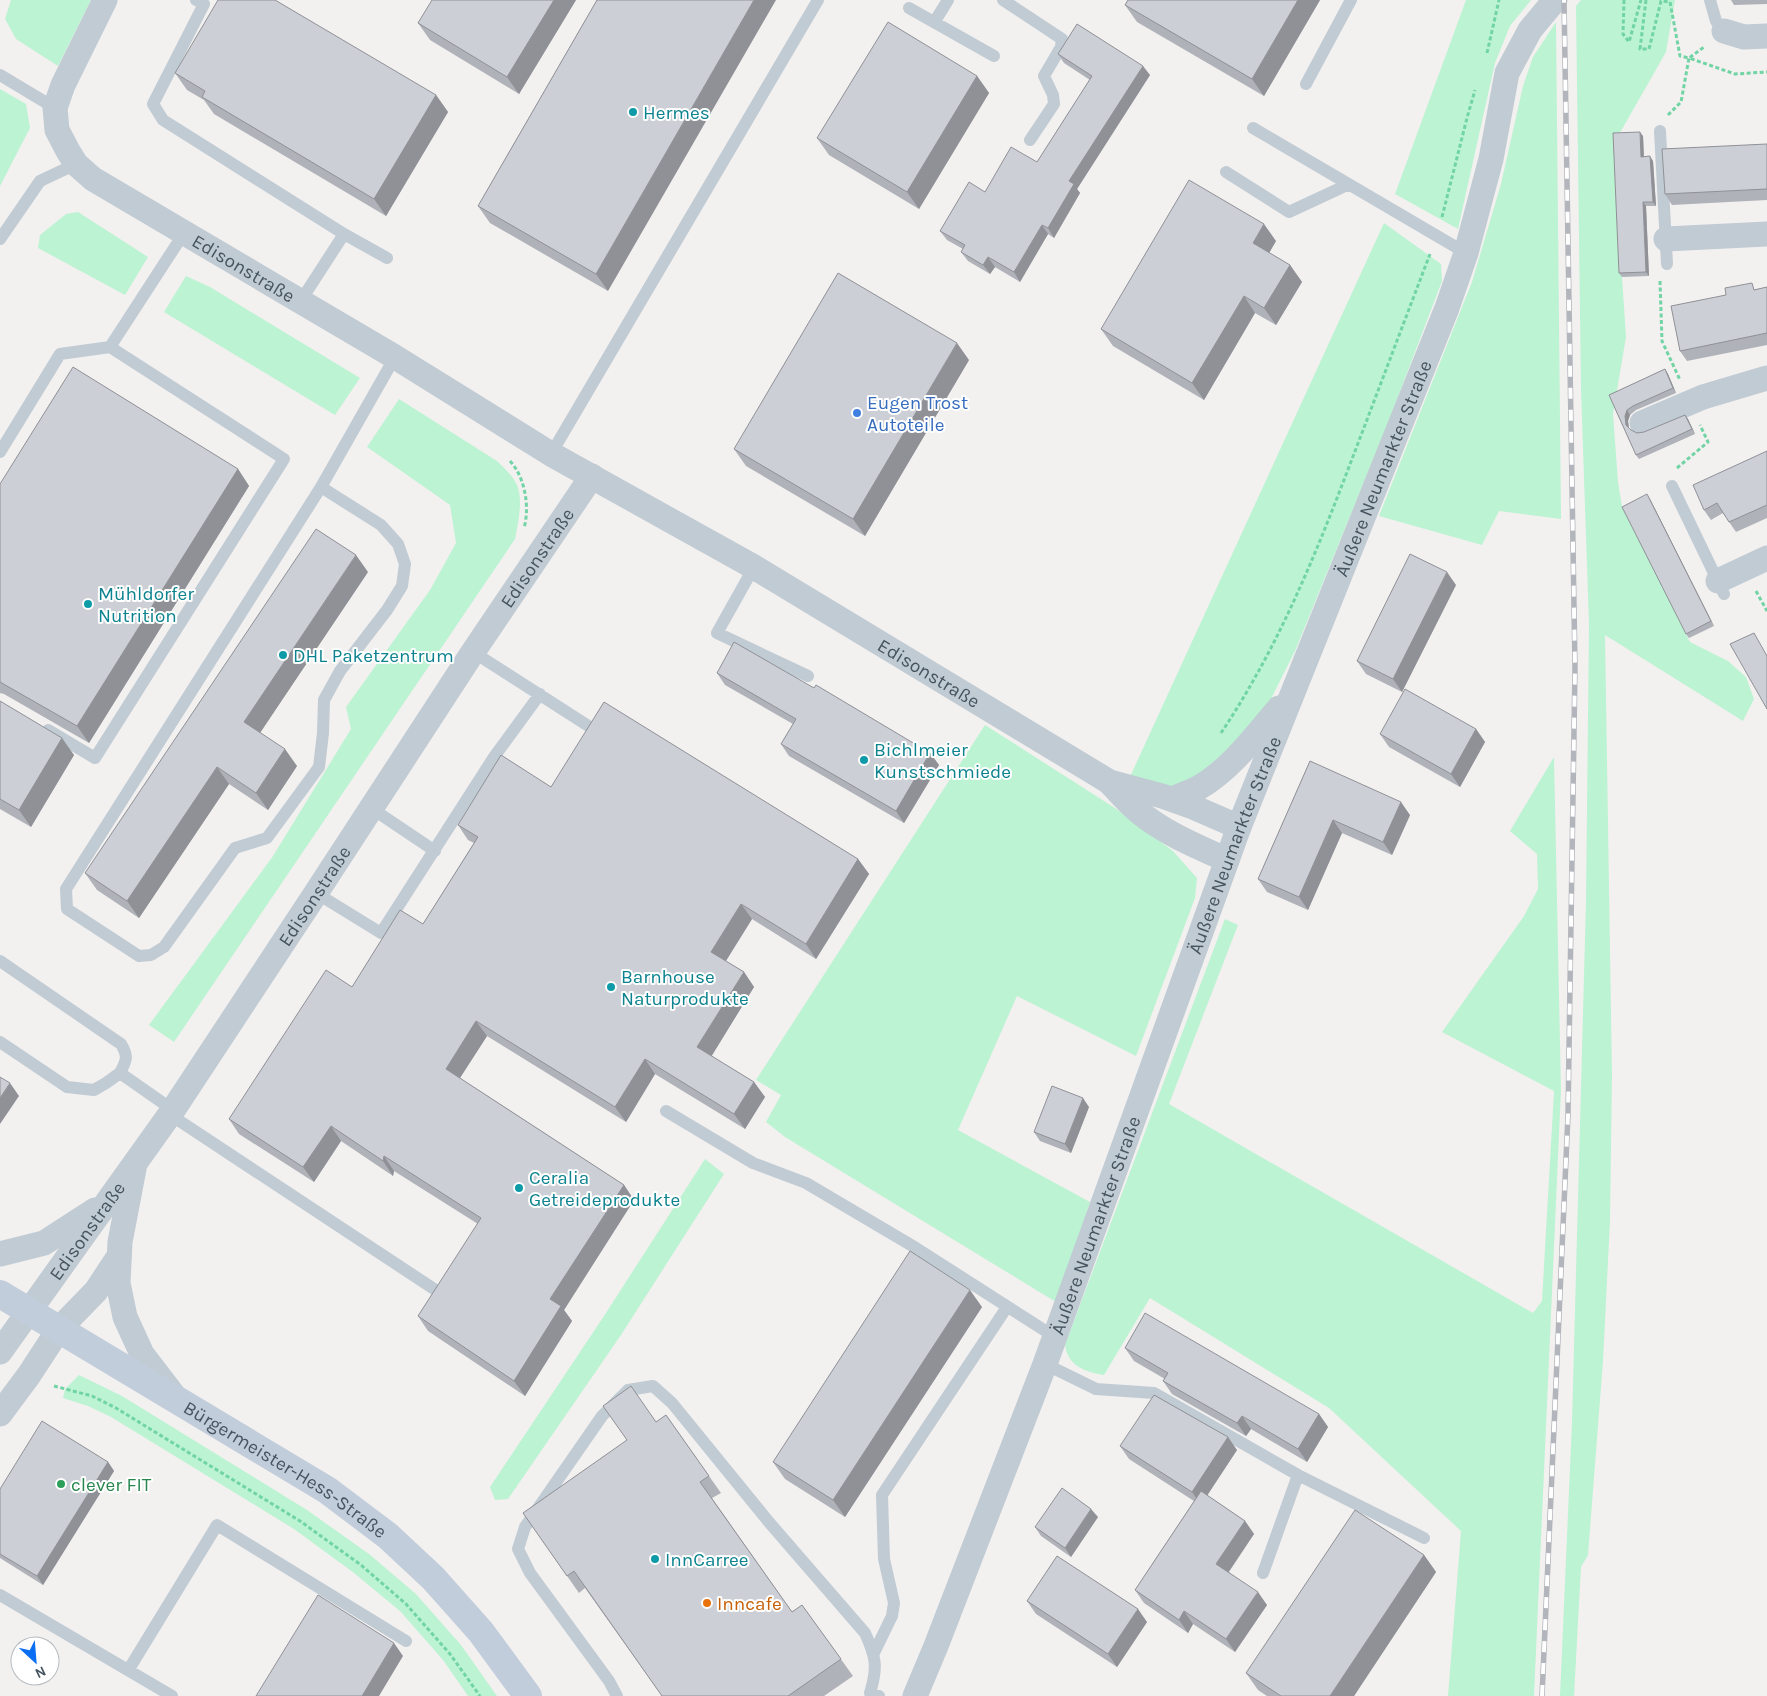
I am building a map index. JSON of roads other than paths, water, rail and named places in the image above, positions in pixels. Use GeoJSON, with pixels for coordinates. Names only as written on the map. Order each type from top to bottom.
{"type":"FeatureCollection","features":[{"type":"Feature","properties":{"kind":"main road","name":"Bürgermeister-Hess-Straße"},"geometry":{"type":"LineString","coordinates":[[0,1294],[327,1490],[388,1536],[433,1578],[481,1632],[528,1696]]}},
{"type":"Feature","properties":{"kind":"street","name":"Edisonstraße"},"geometry":{"type":"LineString","coordinates":[[105,0],[63,85],[55,108],[58,130],[76,164],[92,179],[396,358],[551,454],[754,567],[1108,781],[1138,811],[1160,826],[1183,840],[1227,860]]}},
{"type":"Feature","properties":{"kind":"street","name":"Äußere Neumarkter Straße"},"geometry":{"type":"LineString","coordinates":[[918,1695],[1045,1364],[1239,827],[1447,308],[1466,253],[1491,159],[1507,73],[1530,30],[1555,0]]}},
{"type":"Feature","properties":{"kind":"street"},"geometry":{"type":"LineString","coordinates":[[1724,32],[1744,37],[1767,36]]}},
{"type":"Feature","properties":{"kind":"street"},"geometry":{"type":"LineString","coordinates":[[1666,239],[1767,234]]}},
{"type":"Feature","properties":{"kind":"street"},"geometry":{"type":"LineString","coordinates":[[1642,423],[1703,397],[1767,378]]}},
{"type":"Feature","properties":{"kind":"street","name":"Edisonstraße"},"geometry":{"type":"LineString","coordinates":[[0,1352],[171,1112],[473,652],[592,476]]}},
{"type":"Feature","properties":{"kind":"street"},"geometry":{"type":"LineString","coordinates":[[1721,588],[1767,558]]}},
{"type":"Feature","properties":{"kind":"street"},"geometry":{"type":"LineString","coordinates":[[1167,798],[1200,787],[1220,772],[1243,750],[1292,693]]}},
{"type":"Feature","properties":{"kind":"street","name":"Edisonstraße"},"geometry":{"type":"LineString","coordinates":[[1108,781],[1167,798],[1239,827]]}},
{"type":"Feature","properties":{"kind":"street"},"geometry":{"type":"LineString","coordinates":[[135,1162],[120,1242],[118,1283],[125,1317],[142,1354],[176,1398]]}},
{"type":"Feature","properties":{"kind":"street"},"geometry":{"type":"LineString","coordinates":[[0,1254],[44,1242],[106,1204]]}},
{"type":"Feature","properties":{"kind":"street"},"geometry":{"type":"LineString","coordinates":[[0,1414],[29,1375],[59,1329],[96,1290],[120,1255]]}},
{"type":"Feature","properties":{"kind":"lane"},"geometry":{"type":"LineString","coordinates":[[196,0],[204,4],[153,104],[163,120],[344,234],[387,258]]}},
{"type":"Feature","properties":{"kind":"lane"},"geometry":{"type":"LineString","coordinates":[[551,454],[818,0]]}},
{"type":"Feature","properties":{"kind":"lane"},"geometry":{"type":"LineString","coordinates":[[935,21],[948,0]]}},
{"type":"Feature","properties":{"kind":"lane"},"geometry":{"type":"LineString","coordinates":[[1003,0],[1062,39],[1061,47],[1044,76],[1053,95],[1054,104],[1030,140]]}},
{"type":"Feature","properties":{"kind":"lane"},"geometry":{"type":"LineString","coordinates":[[1306,84],[1351,0]]}},
{"type":"Feature","properties":{"kind":"lane"},"geometry":{"type":"LineString","coordinates":[[1710,0],[1716,21],[1724,32]]}},
{"type":"Feature","properties":{"kind":"lane"},"geometry":{"type":"LineString","coordinates":[[909,8],[994,56]]}},
{"type":"Feature","properties":{"kind":"lane"},"geometry":{"type":"LineString","coordinates":[[0,75],[55,108]]}},
{"type":"Feature","properties":{"kind":"lane"},"geometry":{"type":"LineString","coordinates":[[1254,128],[1466,253]]}},
{"type":"Feature","properties":{"kind":"lane"},"geometry":{"type":"LineString","coordinates":[[1660,132],[1666,264]]}},
{"type":"Feature","properties":{"kind":"lane"},"geometry":{"type":"LineString","coordinates":[[0,239],[40,181],[76,164]]}},
{"type":"Feature","properties":{"kind":"lane"},"geometry":{"type":"LineString","coordinates":[[1226,172],[1289,212],[1348,185]]}},
{"type":"Feature","properties":{"kind":"lane"},"geometry":{"type":"LineString","coordinates":[[110,348],[184,233]]}},
{"type":"Feature","properties":{"kind":"lane"},"geometry":{"type":"LineString","coordinates":[[300,302],[344,234]]}},
{"type":"Feature","properties":{"kind":"lane"},"geometry":{"type":"LineString","coordinates":[[0,452],[60,354],[110,348],[284,459],[95,758],[40,725]]}},
{"type":"Feature","properties":{"kind":"lane"},"geometry":{"type":"LineString","coordinates":[[322,487],[381,525],[398,544],[405,564],[402,586],[387,610],[340,671],[324,700],[319,767],[267,838],[235,848],[164,947],[151,954],[139,956],[67,909],[66,889],[322,487],[396,358]]}},
{"type":"Feature","properties":{"kind":"lane"},"geometry":{"type":"LineString","coordinates":[[1672,486],[1721,588]]}},
{"type":"Feature","properties":{"kind":"lane"},"geometry":{"type":"LineString","coordinates":[[754,567],[717,633],[808,676]]}},
{"type":"Feature","properties":{"kind":"lane"},"geometry":{"type":"LineString","coordinates":[[473,652],[590,727]]}},
{"type":"Feature","properties":{"kind":"lane"},"geometry":{"type":"LineString","coordinates":[[316,893],[381,933],[494,757],[540,694]]}},
{"type":"Feature","properties":{"kind":"lane"},"geometry":{"type":"LineString","coordinates":[[371,808],[434,851]]}},
{"type":"Feature","properties":{"kind":"lane"},"geometry":{"type":"LineString","coordinates":[[0,961],[121,1044],[126,1052],[126,1061],[120,1073],[94,1090],[67,1087],[0,1042]]}},
{"type":"Feature","properties":{"kind":"lane"},"geometry":{"type":"LineString","coordinates":[[120,1073],[171,1112],[434,1289]]}},
{"type":"Feature","properties":{"kind":"lane"},"geometry":{"type":"LineString","coordinates":[[666,1111],[753,1163],[806,1183],[913,1252],[1054,1337]]}},
{"type":"Feature","properties":{"kind":"lane"},"geometry":{"type":"LineString","coordinates":[[874,1653],[892,1616],[894,1604],[884,1559],[882,1495],[1007,1307]]}},
{"type":"Feature","properties":{"kind":"lane"},"geometry":{"type":"LineString","coordinates":[[1045,1364],[1096,1389],[1154,1393],[1298,1475],[1424,1538]]}},
{"type":"Feature","properties":{"kind":"lane"},"geometry":{"type":"LineString","coordinates":[[617,1696],[609,1681],[530,1573],[518,1548],[525,1526],[602,1416],[628,1390],[653,1386],[672,1403],[768,1521],[865,1633],[874,1653],[875,1676],[872,1695]]}},
{"type":"Feature","properties":{"kind":"lane"},"geometry":{"type":"LineString","coordinates":[[1263,1574],[1298,1475]]}},
{"type":"Feature","properties":{"kind":"lane"},"geometry":{"type":"LineString","coordinates":[[129,1669],[217,1525],[319,1593],[406,1641]]}},
{"type":"Feature","properties":{"kind":"lane"},"geometry":{"type":"LineString","coordinates":[[0,1595],[129,1669],[172,1696]]}},
{"type":"Feature","properties":{"kind":"railway"},"geometry":{"type":"LineString","coordinates":[[1542,1696],[1568,1115],[1575,667],[1564,0]]}},
{"type":"Feature","properties":{"kind":"place","name":"Hermes"},"geometry":{"type":"Point","coordinates":[633,112]}},
{"type":"Feature","properties":{"kind":"place","name":"Eugen Trost Autoteile"},"geometry":{"type":"Point","coordinates":[857,413]}},
{"type":"Feature","properties":{"kind":"place","name":"Mühldorfer Nutrition"},"geometry":{"type":"Point","coordinates":[88,604]}},
{"type":"Feature","properties":{"kind":"place","name":"DHL Paketzentrum"},"geometry":{"type":"Point","coordinates":[283,655]}},
{"type":"Feature","properties":{"kind":"place","name":"Bichlmeier Kunstschmiede"},"geometry":{"type":"Point","coordinates":[864,760]}},
{"type":"Feature","properties":{"kind":"place","name":"Barnhouse Naturprodukte"},"geometry":{"type":"Point","coordinates":[611,987]}},
{"type":"Feature","properties":{"kind":"place","name":"Ceralia Getreideprodukte"},"geometry":{"type":"Point","coordinates":[519,1188]}},
{"type":"Feature","properties":{"kind":"place","name":"clever FIT"},"geometry":{"type":"Point","coordinates":[61,1484]}},
{"type":"Feature","properties":{"kind":"place","name":"InnCarree"},"geometry":{"type":"Point","coordinates":[655,1559]}},
{"type":"Feature","properties":{"kind":"place","name":"Inncafe"},"geometry":{"type":"Point","coordinates":[707,1603]}}]}
